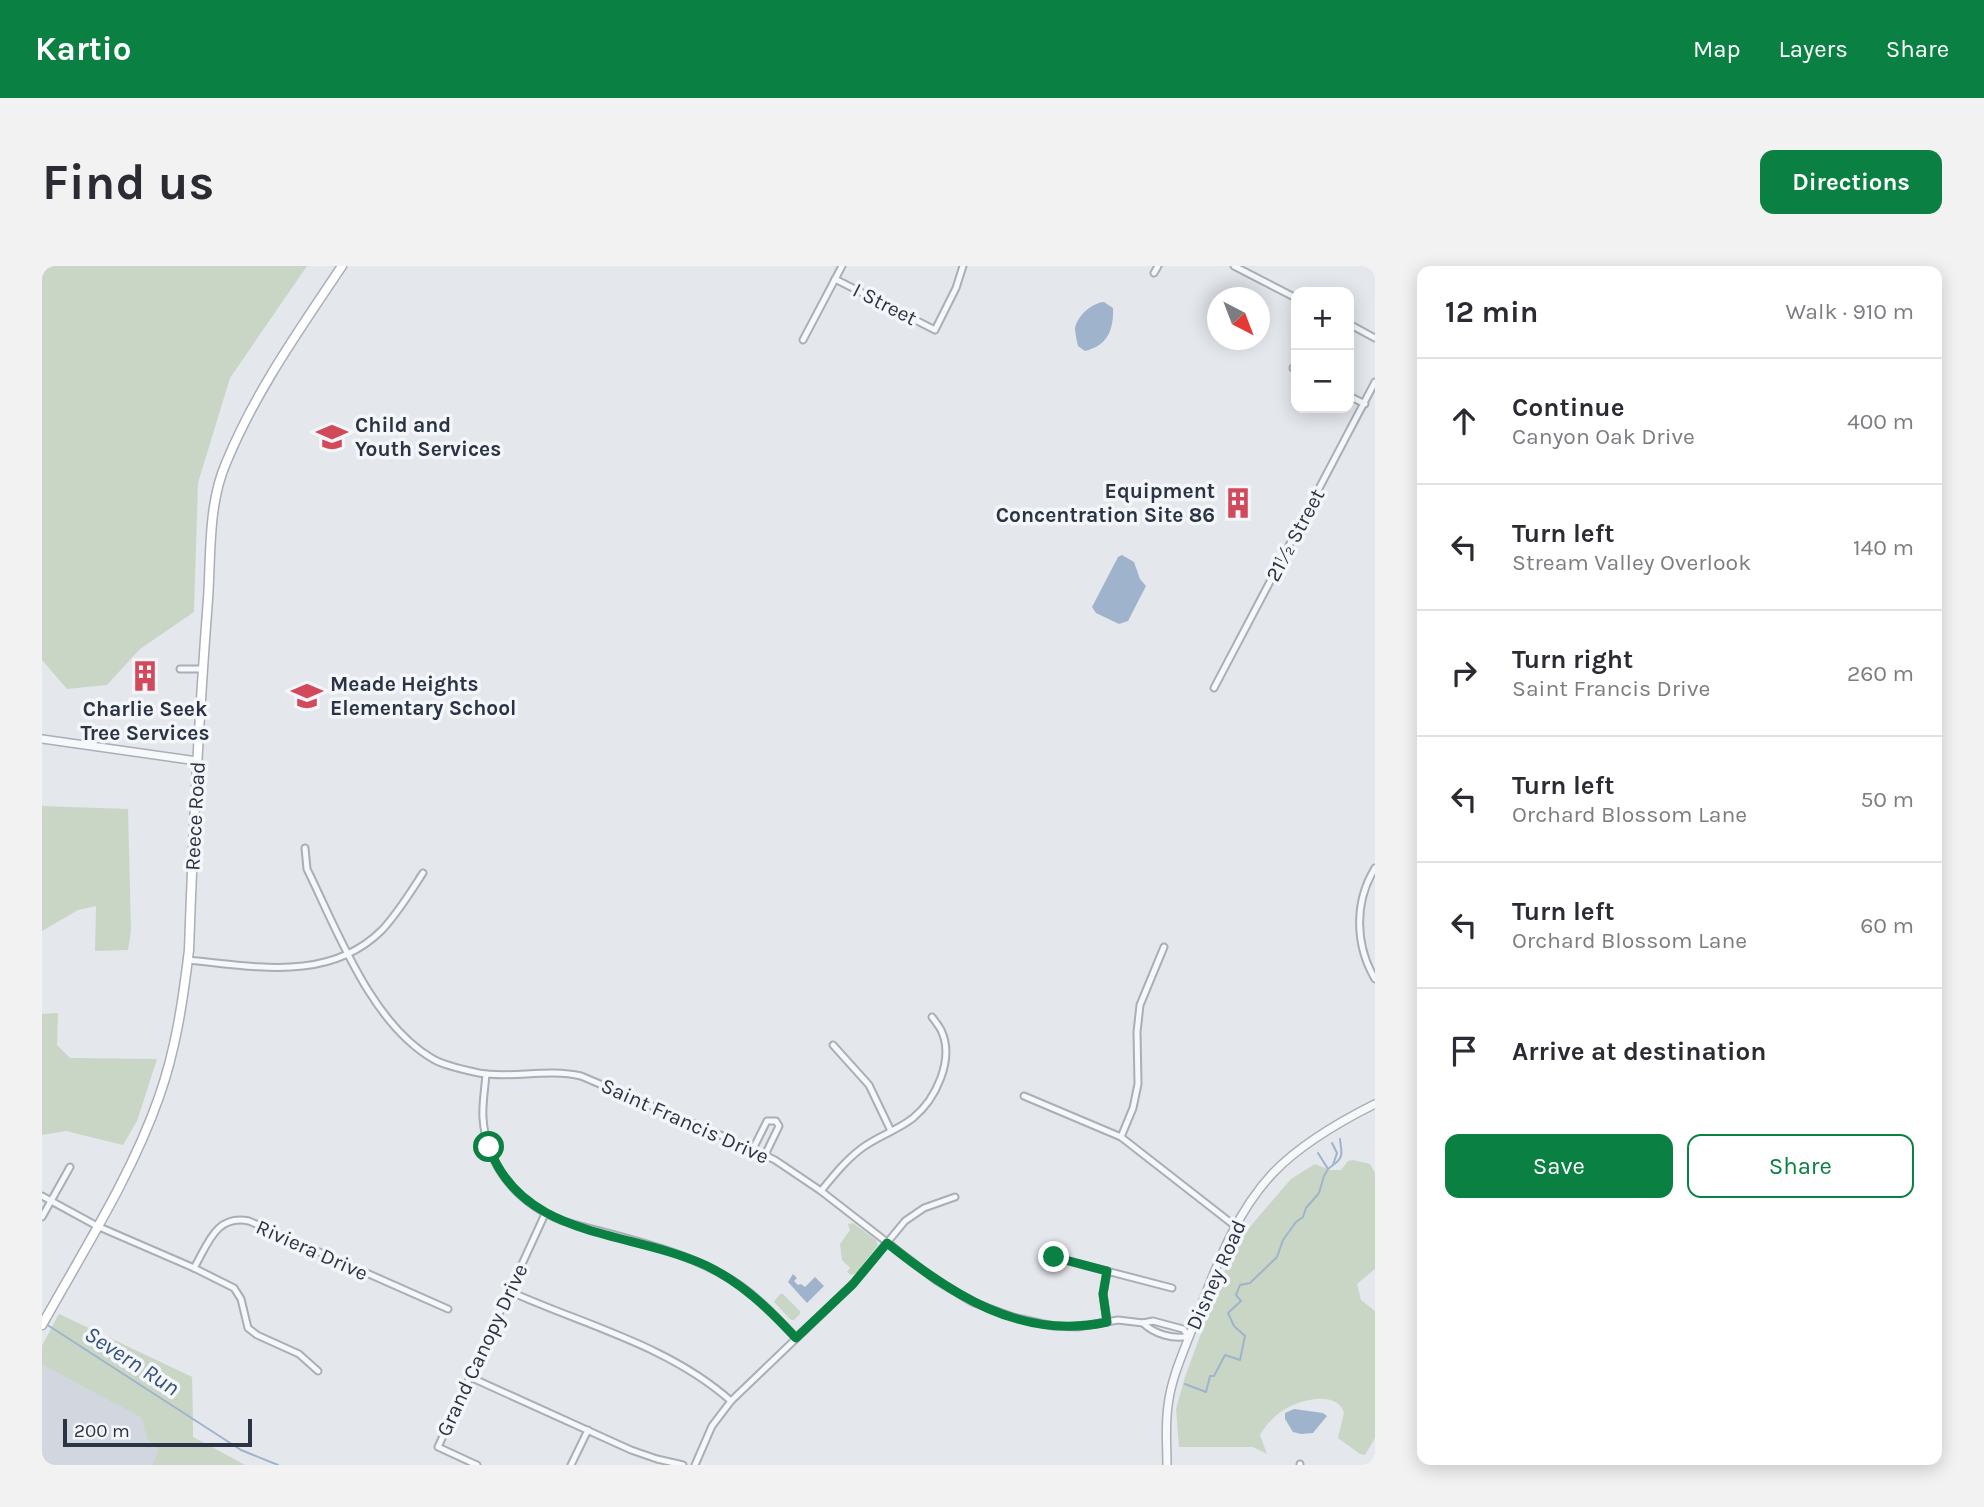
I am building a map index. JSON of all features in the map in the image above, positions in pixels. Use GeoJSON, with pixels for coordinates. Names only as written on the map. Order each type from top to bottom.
{"type":"FeatureCollection","features":[{"type":"Feature","properties":{"kind":"main road","name":"Reece Road"},"geometry":{"type":"LineString","coordinates":[[42,1325],[138,1150],[160,1096],[179,1022],[187,960],[202,669],[214,512],[225,463],[271,375],[342,266]]}},
{"type":"Feature","properties":{"kind":"street"},"geometry":{"type":"LineString","coordinates":[[803,340],[842,266]]}},
{"type":"Feature","properties":{"kind":"street","name":"I Street"},"geometry":{"type":"LineString","coordinates":[[835,279],[935,330],[956,288],[962,266]]}},
{"type":"Feature","properties":{"kind":"street"},"geometry":{"type":"LineString","coordinates":[[1154,273],[1158,266]]}},
{"type":"Feature","properties":{"kind":"street"},"geometry":{"type":"LineString","coordinates":[[1234,266],[1291,295]]}},
{"type":"Feature","properties":{"kind":"street"},"geometry":{"type":"LineString","coordinates":[[1354,327],[1375,338]]}},
{"type":"Feature","properties":{"kind":"street","name":"21½ Street"},"geometry":{"type":"LineString","coordinates":[[1214,688],[1375,382]]}},
{"type":"Feature","properties":{"kind":"street"},"geometry":{"type":"LineString","coordinates":[[1354,398],[1365,404]]}},
{"type":"Feature","properties":{"kind":"street"},"geometry":{"type":"LineString","coordinates":[[180,669],[202,669]]}},
{"type":"Feature","properties":{"kind":"street"},"geometry":{"type":"LineString","coordinates":[[42,738],[197,761]]}},
{"type":"Feature","properties":{"kind":"street","name":"Saint Francis Drive"},"geometry":{"type":"LineString","coordinates":[[305,848],[307,869],[374,1001],[401,1035],[435,1060],[486,1074],[560,1072],[581,1076],[753,1149],[821,1191],[947,1289],[988,1309],[1033,1322],[1068,1328],[1131,1321],[1143,1323],[1150,1330],[1180,1338],[1189,1336]]}},
{"type":"Feature","properties":{"kind":"street"},"geometry":{"type":"LineString","coordinates":[[1375,868],[1363,894],[1360,928],[1361,944],[1375,979]]}},
{"type":"Feature","properties":{"kind":"street"},"geometry":{"type":"LineString","coordinates":[[187,960],[291,969],[330,962],[369,941],[392,919],[423,873]]}},
{"type":"Feature","properties":{"kind":"street"},"geometry":{"type":"LineString","coordinates":[[1121,1137],[1133,1108],[1138,1084],[1137,1032],[1140,1005],[1164,947]]}},
{"type":"Feature","properties":{"kind":"street"},"geometry":{"type":"LineString","coordinates":[[821,1191],[863,1147],[904,1124],[922,1110],[941,1077],[944,1065],[942,1030],[932,1017]]}},
{"type":"Feature","properties":{"kind":"street"},"geometry":{"type":"LineString","coordinates":[[833,1045],[869,1085],[891,1130]]}},
{"type":"Feature","properties":{"kind":"street"},"geometry":{"type":"LineString","coordinates":[[486,1074],[483,1115],[485,1132],[494,1161],[512,1187],[545,1214],[707,1267],[751,1294],[796,1338]]}},
{"type":"Feature","properties":{"kind":"street"},"geometry":{"type":"LineString","coordinates":[[1024,1096],[1121,1137],[1235,1226]]}},
{"type":"Feature","properties":{"kind":"street","name":"Disney Road"},"geometry":{"type":"LineString","coordinates":[[1167,1465],[1168,1404],[1177,1370],[1235,1226],[1260,1189],[1291,1157],[1314,1140],[1375,1104]]}},
{"type":"Feature","properties":{"kind":"street"},"geometry":{"type":"LineString","coordinates":[[753,1149],[767,1121],[776,1121],[779,1126],[765,1155]]}},
{"type":"Feature","properties":{"kind":"street"},"geometry":{"type":"LineString","coordinates":[[42,1217],[70,1167]]}},
{"type":"Feature","properties":{"kind":"street"},"geometry":{"type":"LineString","coordinates":[[42,1196],[97,1226],[234,1288],[241,1299],[248,1328],[257,1335],[299,1354],[318,1371]]}},
{"type":"Feature","properties":{"kind":"street"},"geometry":{"type":"LineString","coordinates":[[695,1465],[712,1426],[731,1401],[853,1284],[914,1214],[955,1197]]}},
{"type":"Feature","properties":{"kind":"street","name":"Grand Canopy Drive"},"geometry":{"type":"LineString","coordinates":[[477,1465],[438,1447],[545,1214]]}},
{"type":"Feature","properties":{"kind":"street","name":"Riviera Drive"},"geometry":{"type":"LineString","coordinates":[[194,1268],[221,1225],[237,1219],[248,1221],[448,1309]]}},
{"type":"Feature","properties":{"kind":"street"},"geometry":{"type":"LineString","coordinates":[[1054,1257],[1172,1289]]}},
{"type":"Feature","properties":{"kind":"street"},"geometry":{"type":"LineString","coordinates":[[1107,1271],[1103,1294],[1107,1322]]}},
{"type":"Feature","properties":{"kind":"street"},"geometry":{"type":"LineString","coordinates":[[509,1291],[652,1349],[692,1371],[731,1401]]}},
{"type":"Feature","properties":{"kind":"street"},"geometry":{"type":"LineString","coordinates":[[470,1377],[645,1455],[683,1465]]}},
{"type":"Feature","properties":{"kind":"street"},"geometry":{"type":"LineString","coordinates":[[571,1465],[588,1430]]}},
{"type":"Feature","properties":{"kind":"shaded area"},"geometry":{"type":"Polygon","coordinates":[[[59,1314],[192,1377],[193,1437],[245,1465],[42,1465],[42,1346],[59,1314]]]}},
{"type":"Feature","properties":{"kind":"green space"},"geometry":{"type":"Polygon","coordinates":[[[42,266],[307,266],[230,378],[198,483],[194,612],[140,649],[107,685],[67,689],[42,660],[42,266]]]}},
{"type":"Feature","properties":{"kind":"green space"},"geometry":{"type":"Polygon","coordinates":[[[42,806],[128,809],[131,931],[128,950],[95,951],[96,906],[78,910],[42,931],[42,806]]]}},
{"type":"Feature","properties":{"kind":"green space"},"geometry":{"type":"Polygon","coordinates":[[[58,1013],[57,1045],[70,1058],[157,1059],[137,1121],[123,1145],[66,1131],[42,1135],[42,1014],[58,1013]]]}},
{"type":"Feature","properties":{"kind":"green space"},"geometry":{"type":"Polygon","coordinates":[[[1348,1161],[1370,1164],[1375,1173],[1375,1269],[1357,1284],[1361,1300],[1375,1311],[1375,1438],[1365,1455],[1338,1438],[1344,1413],[1341,1406],[1328,1399],[1303,1401],[1281,1412],[1260,1435],[1267,1454],[1253,1447],[1179,1447],[1176,1409],[1185,1377],[1221,1279],[1240,1240],[1291,1179],[1315,1164],[1330,1170],[1341,1170],[1348,1161]]]}},
{"type":"Feature","properties":{"kind":"green space"},"geometry":{"type":"Polygon","coordinates":[[[853,1223],[876,1240],[878,1245],[857,1273],[851,1275],[847,1272],[850,1268],[842,1260],[840,1244],[850,1230],[848,1224],[853,1223]]]}},
{"type":"Feature","properties":{"kind":"green space"},"geometry":{"type":"Polygon","coordinates":[[[780,1294],[800,1311],[794,1320],[774,1302],[780,1294]]]}},
{"type":"Feature","properties":{"kind":"green space"},"geometry":{"type":"Polygon","coordinates":[[[59,1314],[192,1377],[193,1437],[245,1465],[152,1465],[159,1450],[147,1438],[142,1418],[42,1364],[42,1346],[59,1314]]]}},
{"type":"Feature","properties":{"kind":"water"},"geometry":{"type":"Polygon","coordinates":[[[1104,302],[1113,308],[1108,336],[1093,349],[1085,351],[1078,346],[1075,330],[1077,323],[1086,310],[1104,302]]]}},
{"type":"Feature","properties":{"kind":"water"},"geometry":{"type":"Polygon","coordinates":[[[1122,555],[1134,562],[1140,579],[1146,586],[1128,621],[1119,624],[1096,613],[1092,607],[1118,557],[1122,555]]]}},
{"type":"Feature","properties":{"kind":"water"},"geometry":{"type":"Polygon","coordinates":[[[793,1274],[798,1285],[805,1287],[815,1277],[824,1286],[807,1303],[788,1282],[793,1274]]]}},
{"type":"Feature","properties":{"kind":"water"},"geometry":{"type":"Polygon","coordinates":[[[1294,1409],[1323,1413],[1327,1416],[1313,1433],[1301,1434],[1293,1432],[1285,1419],[1285,1413],[1294,1409]]]}},
{"type":"Feature","properties":{"kind":"waterway"},"geometry":{"type":"LineString","coordinates":[[1333,1165],[1341,1156],[1340,1139]]}},
{"type":"Feature","properties":{"kind":"waterway"},"geometry":{"type":"LineString","coordinates":[[1328,1169],[1333,1165],[1337,1153],[1332,1143]]}},
{"type":"Feature","properties":{"kind":"waterway"},"geometry":{"type":"LineString","coordinates":[[1185,1384],[1206,1392],[1210,1376],[1214,1376],[1225,1355],[1240,1360],[1245,1336],[1234,1326],[1228,1313],[1241,1301],[1236,1295],[1240,1285],[1250,1283],[1277,1257],[1283,1240],[1319,1193],[1328,1169],[1318,1153]]}},
{"type":"Feature","properties":{"kind":"waterway","name":"Severn Run"},"geometry":{"type":"LineString","coordinates":[[46,1324],[241,1450],[278,1465]]}},
{"type":"Feature","properties":{"kind":"place","name":"Child and Youth Services"},"geometry":{"type":"Point","coordinates":[332,437]}},
{"type":"Feature","properties":{"kind":"place","name":"Equipment Concentration Site 86"},"geometry":{"type":"Point","coordinates":[1238,503]}},
{"type":"Feature","properties":{"kind":"place","name":"Charlie Seek Tree Services"},"geometry":{"type":"Point","coordinates":[145,676]}},
{"type":"Feature","properties":{"kind":"place","name":"Meade Heights Elementary School"},"geometry":{"type":"Point","coordinates":[307,696]}},
{"type":"Feature","properties":{"kind":"route"},"geometry":{"type":"LineString","coordinates":[[489,1147],[501,1174],[523,1198],[545,1214],[707,1267],[729,1278],[751,1294],[796,1338],[853,1284],[887,1243],[947,1289],[988,1309],[1033,1322],[1068,1328],[1107,1322],[1103,1294],[1107,1271],[1054,1257]]}}]}
